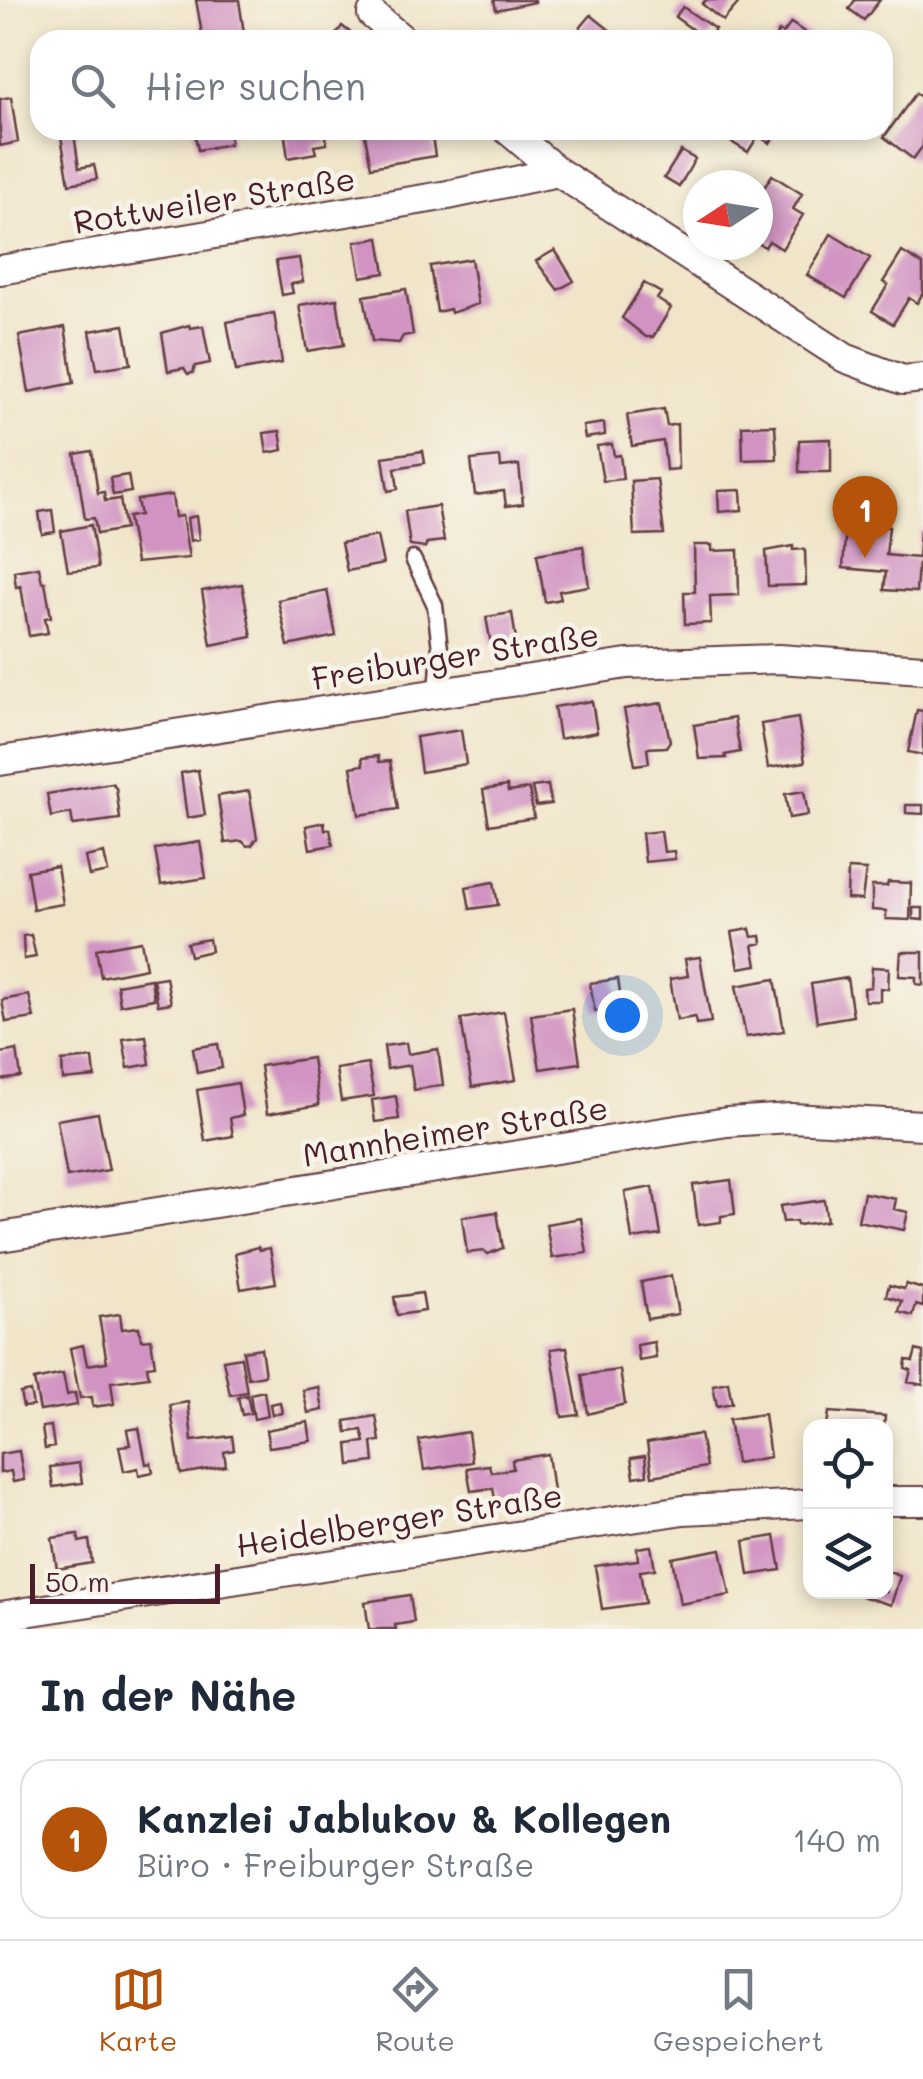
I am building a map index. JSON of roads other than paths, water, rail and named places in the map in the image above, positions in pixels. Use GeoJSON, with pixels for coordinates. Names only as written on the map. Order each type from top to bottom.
{"type":"FeatureCollection","features":[{"type":"Feature","properties":{"kind":"street"},"geometry":{"type":"LineString","coordinates":[[372,14],[390,30]]}},
{"type":"Feature","properties":{"kind":"street"},"geometry":{"type":"LineString","coordinates":[[520,140],[558,172],[845,358],[904,380],[923,378]]}},
{"type":"Feature","properties":{"kind":"street","name":"Rottweiler Straße"},"geometry":{"type":"LineString","coordinates":[[0,270],[429,199],[558,172]]}},
{"type":"Feature","properties":{"kind":"street","name":"Freiburger Straße"},"geometry":{"type":"LineString","coordinates":[[0,761],[627,664],[779,659],[923,670]]}},
{"type":"Feature","properties":{"kind":"street","name":"Mannheimer Straße"},"geometry":{"type":"LineString","coordinates":[[0,1237],[727,1122],[791,1118],[923,1125]]}},
{"type":"Feature","properties":{"kind":"street"},"geometry":{"type":"LineString","coordinates":[[893,1501],[923,1501]]}},
{"type":"Feature","properties":{"kind":"street","name":"Heidelberger Straße"},"geometry":{"type":"LineString","coordinates":[[0,1616],[684,1510],[803,1504]]}},
{"type":"Feature","properties":{"kind":"lane"},"geometry":{"type":"LineString","coordinates":[[414,559],[434,605],[440,649],[437,694]]}},
{"type":"Feature","properties":{"kind":"place","name":"Kanzlei Jablukov & Kollegen"},"geometry":{"type":"Point","coordinates":[865,558]}}]}
